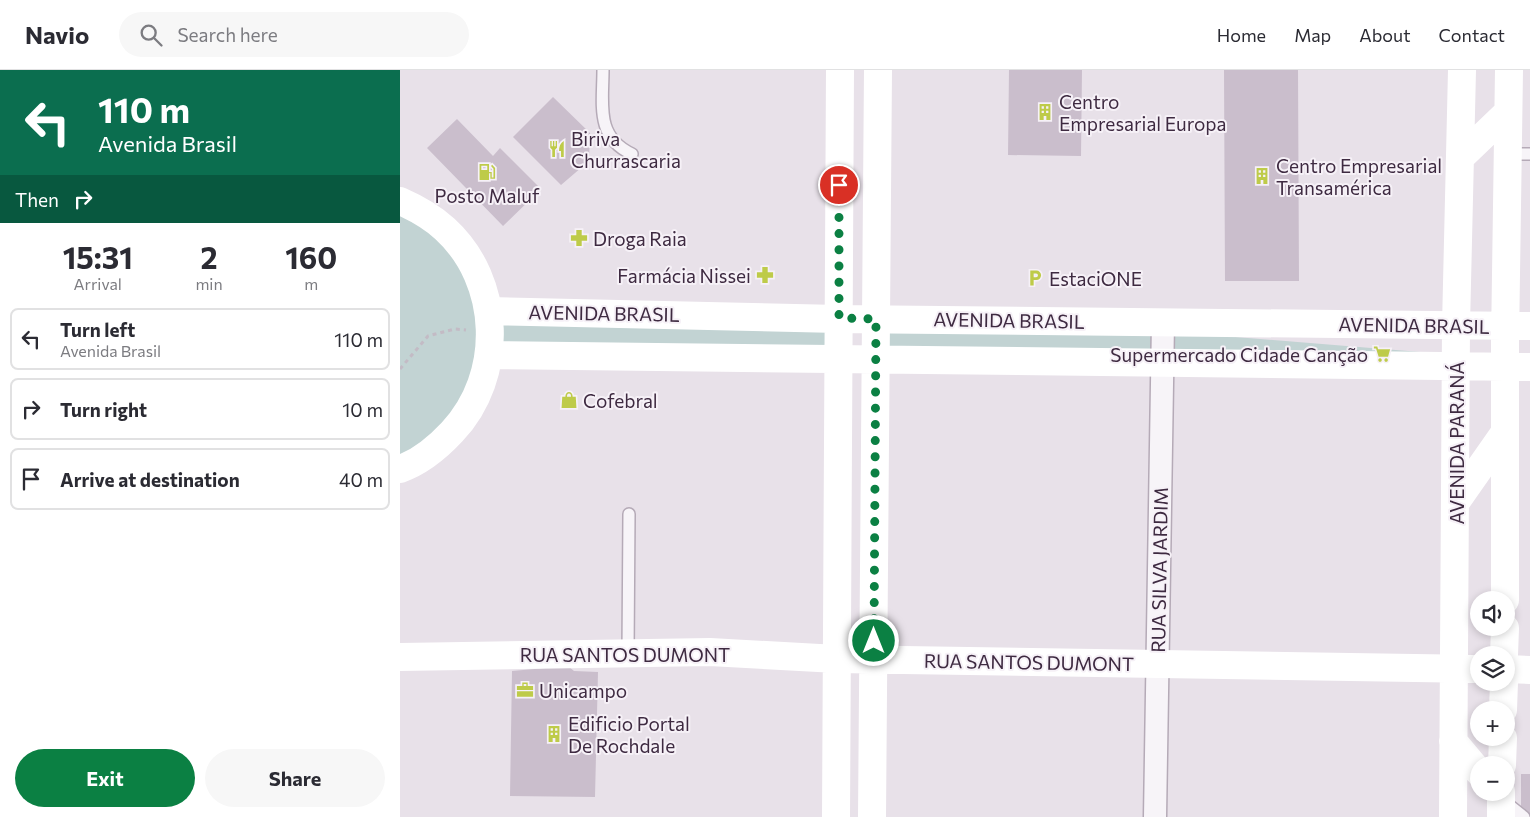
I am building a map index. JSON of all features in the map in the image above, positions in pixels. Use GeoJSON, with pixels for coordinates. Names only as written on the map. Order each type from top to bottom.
{"type":"FeatureCollection","features":[{"type":"Feature","properties":{"kind":"main road"},"geometry":{"type":"LineString","coordinates":[[836,817],[840,70]]}},
{"type":"Feature","properties":{"kind":"main road"},"geometry":{"type":"LineString","coordinates":[[872,817],[878,70]]}},
{"type":"Feature","properties":{"kind":"main road","name":"AVENIDA PARANÁ"},"geometry":{"type":"LineString","coordinates":[[1453,817],[1453,741],[1467,669],[1456,502],[1456,326],[1462,70]]}},
{"type":"Feature","properties":{"kind":"main road"},"geometry":{"type":"LineString","coordinates":[[1505,591],[1505,432],[1518,367],[1519,154],[1508,112],[1509,70]]}},
{"type":"Feature","properties":{"kind":"main road"},"geometry":{"type":"LineString","coordinates":[[1460,158],[1508,112]]}},
{"type":"Feature","properties":{"kind":"main road"},"geometry":{"type":"LineString","coordinates":[[400,200],[420,210],[445,229],[466,253],[480,281],[489,311],[489,355],[480,390],[462,421],[437,447],[400,469]]}},
{"type":"Feature","properties":{"kind":"main road","name":"AVENIDA BRASIL"},"geometry":{"type":"LineString","coordinates":[[489,311],[876,319],[1518,326]]}},
{"type":"Feature","properties":{"kind":"main road"},"geometry":{"type":"LineString","coordinates":[[489,355],[1518,367]]}},
{"type":"Feature","properties":{"kind":"main road"},"geometry":{"type":"LineString","coordinates":[[1456,502],[1505,432]]}},
{"type":"Feature","properties":{"kind":"main road","name":"RUA SANTOS DUMONT"},"geometry":{"type":"LineString","coordinates":[[400,657],[628,652],[760,654],[874,660],[1467,669]]}},
{"type":"Feature","properties":{"kind":"main road"},"geometry":{"type":"LineString","coordinates":[[1515,669],[1530,670]]}},
{"type":"Feature","properties":{"kind":"main road"},"geometry":{"type":"LineString","coordinates":[[1453,741],[1470,761]]}},
{"type":"Feature","properties":{"kind":"street","name":"RUA SILVA JARDIM"},"geometry":{"type":"LineString","coordinates":[[1155,817],[1163,322]]}},
{"type":"Feature","properties":{"kind":"lane"},"geometry":{"type":"LineString","coordinates":[[603,70],[604,123],[618,148],[632,154]]}},
{"type":"Feature","properties":{"kind":"lane"},"geometry":{"type":"LineString","coordinates":[[628,652],[629,514]]}},
{"type":"Feature","properties":{"kind":"lane"},"geometry":{"type":"LineString","coordinates":[[1501,801],[1524,817]]}},
{"type":"Feature","properties":{"kind":"path"},"geometry":{"type":"LineString","coordinates":[[400,370],[428,336],[455,329],[466,330]]}},
{"type":"Feature","properties":{"kind":"shaded area"},"geometry":{"type":"Polygon","coordinates":[[[400,201],[420,210],[489,311],[838,328],[838,352],[490,347],[480,390],[400,469],[400,201]]]}},
{"type":"Feature","properties":{"kind":"shaded area"},"geometry":{"type":"Polygon","coordinates":[[[876,328],[1163,331],[1457,355],[876,350],[876,328]]]}},
{"type":"Feature","properties":{"kind":"building","name":"Centro Empresarial Europa"},"geometry":{"type":"Polygon","coordinates":[[[1009,70],[1082,70],[1081,156],[1008,155],[1009,70]]]}},
{"type":"Feature","properties":{"kind":"building","name":"Centro Empresarial Transamérica"},"geometry":{"type":"Polygon","coordinates":[[[1224,70],[1298,70],[1299,281],[1225,281],[1224,70]]]}},
{"type":"Feature","properties":{"kind":"building","name":"Biriva Churrascaria"},"geometry":{"type":"Polygon","coordinates":[[[553,97],[590,133],[589,161],[561,185],[513,137],[553,97]]]}},
{"type":"Feature","properties":{"kind":"building","name":"Posto Maluf"},"geometry":{"type":"Polygon","coordinates":[[[457,119],[493,156],[500,148],[541,189],[503,226],[427,148],[457,119]]]}},
{"type":"Feature","properties":{"kind":"building","name":"Edificio Portal De Rochdale"},"geometry":{"type":"Polygon","coordinates":[[[568,666],[574,671],[598,672],[595,797],[510,796],[512,671],[568,666]]]}},
{"type":"Feature","properties":{"kind":"building"},"geometry":{"type":"Polygon","coordinates":[[[1521,774],[1530,774],[1530,817],[1521,817],[1521,774]]]}},
{"type":"Feature","properties":{"kind":"place","name":"Centro Empresarial Europa"},"geometry":{"type":"Point","coordinates":[1045,112]}},
{"type":"Feature","properties":{"kind":"place","name":"Biriva Churrascaria"},"geometry":{"type":"Point","coordinates":[557,149]}},
{"type":"Feature","properties":{"kind":"place","name":"Posto Maluf"},"geometry":{"type":"Point","coordinates":[487,172]}},
{"type":"Feature","properties":{"kind":"place","name":"Centro Empresarial Transamérica"},"geometry":{"type":"Point","coordinates":[1262,176]}},
{"type":"Feature","properties":{"kind":"place","name":"Droga Raia"},"geometry":{"type":"Point","coordinates":[579,238]}},
{"type":"Feature","properties":{"kind":"place","name":"Farmácia Nissei"},"geometry":{"type":"Point","coordinates":[765,275]}},
{"type":"Feature","properties":{"kind":"place","name":"EstaciONE"},"geometry":{"type":"Point","coordinates":[1035,278]}},
{"type":"Feature","properties":{"kind":"place","name":"Supermercado Cidade Canção"},"geometry":{"type":"Point","coordinates":[1382,354]}},
{"type":"Feature","properties":{"kind":"place","name":"Cofebral"},"geometry":{"type":"Point","coordinates":[569,400]}},
{"type":"Feature","properties":{"kind":"place","name":"Unicampo"},"geometry":{"type":"Point","coordinates":[525,690]}},
{"type":"Feature","properties":{"kind":"place","name":"Edificio Portal De Rochdale"},"geometry":{"type":"Point","coordinates":[554,734]}},
{"type":"Feature","properties":{"kind":"route"},"geometry":{"type":"LineString","coordinates":[[839,185],[839,318],[876,319],[874,641]]}}]}
